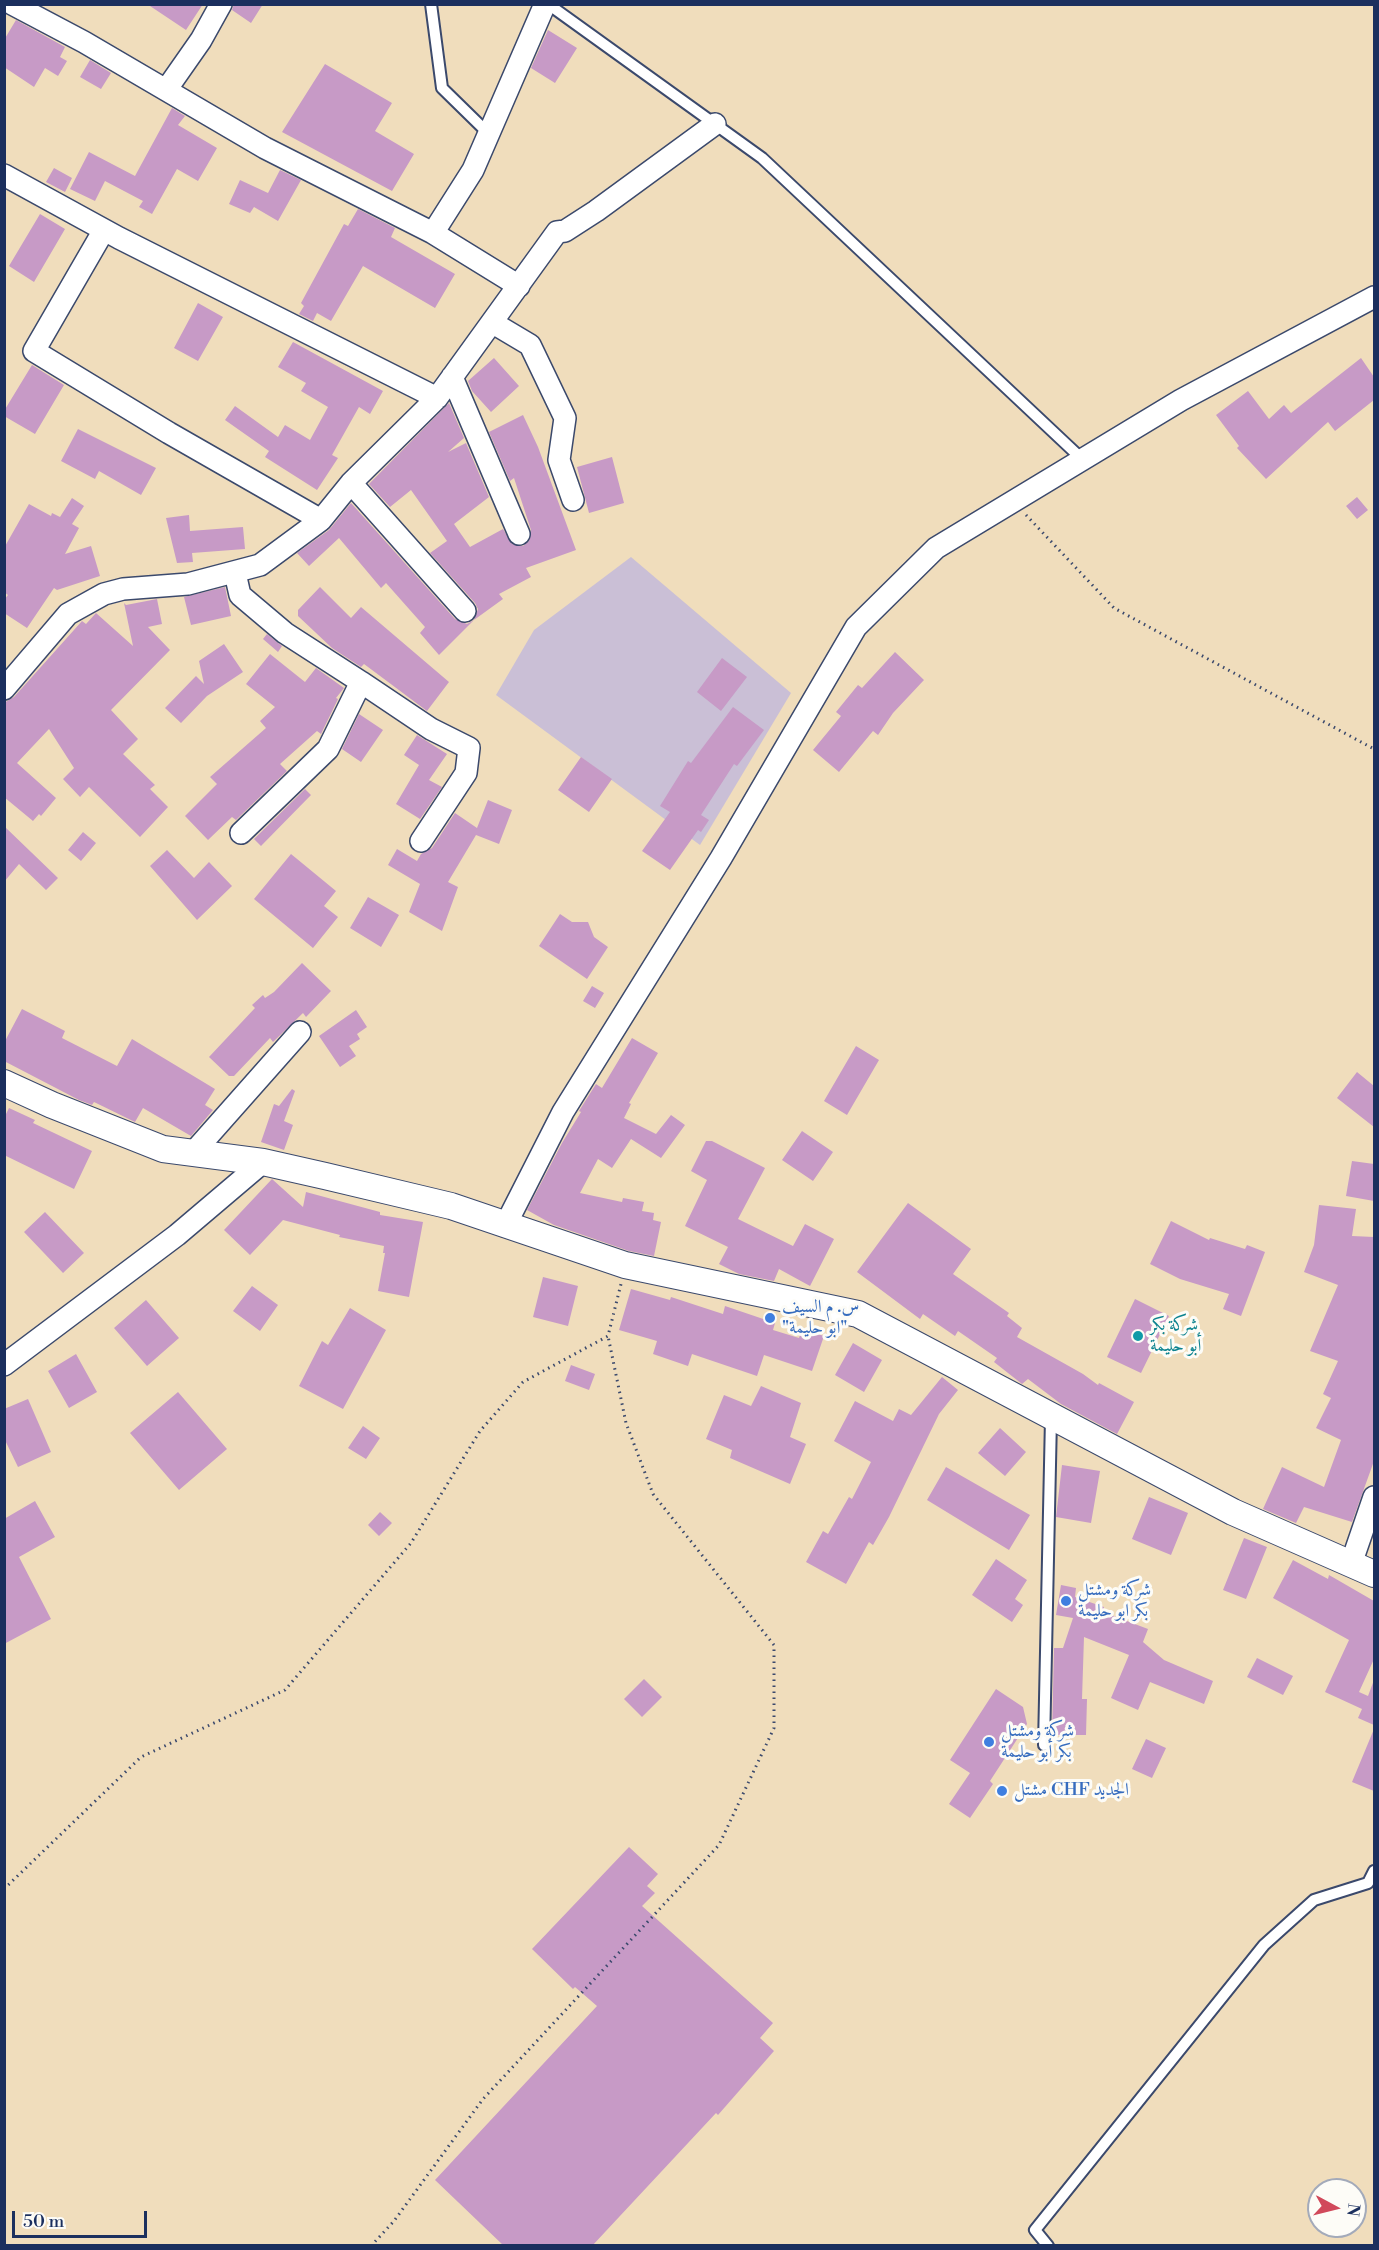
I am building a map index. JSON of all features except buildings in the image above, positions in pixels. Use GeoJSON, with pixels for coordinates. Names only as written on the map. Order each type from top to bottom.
{"type":"FeatureCollection","features":[{"type":"Feature","properties":{"kind":"street"},"geometry":{"type":"LineString","coordinates":[[12,4],[84,42],[265,148],[433,233],[519,286]]}},
{"type":"Feature","properties":{"kind":"street"},"geometry":{"type":"LineString","coordinates":[[166,90],[201,40],[221,4]]}},
{"type":"Feature","properties":{"kind":"street"},"geometry":{"type":"LineString","coordinates":[[433,233],[473,170],[546,4]]}},
{"type":"Feature","properties":{"kind":"street"},"geometry":{"type":"LineString","coordinates":[[4,689],[68,614],[104,594],[123,589],[188,584],[260,565],[321,520],[351,483],[437,398],[557,232],[565,231],[596,211],[715,124]]}},
{"type":"Feature","properties":{"kind":"street"},"geometry":{"type":"LineString","coordinates":[[4,175],[104,230],[437,398]]}},
{"type":"Feature","properties":{"kind":"street"},"geometry":{"type":"LineString","coordinates":[[104,230],[34,351],[168,433],[321,520]]}},
{"type":"Feature","properties":{"kind":"street"},"geometry":{"type":"LineString","coordinates":[[506,1226],[563,1112],[721,858],[856,627],[936,548],[1181,400],[1374,297]]}},
{"type":"Feature","properties":{"kind":"street"},"geometry":{"type":"LineString","coordinates":[[493,323],[531,345],[565,418],[559,460],[573,500]]}},
{"type":"Feature","properties":{"kind":"street"},"geometry":{"type":"LineString","coordinates":[[452,377],[519,534]]}},
{"type":"Feature","properties":{"kind":"street"},"geometry":{"type":"LineString","coordinates":[[351,483],[465,611]]}},
{"type":"Feature","properties":{"kind":"street"},"geometry":{"type":"LineString","coordinates":[[235,573],[240,595],[285,633],[431,729],[469,748],[466,772],[421,841]]}},
{"type":"Feature","properties":{"kind":"street"},"geometry":{"type":"LineString","coordinates":[[241,833],[328,749],[362,682]]}},
{"type":"Feature","properties":{"kind":"street"},"geometry":{"type":"LineString","coordinates":[[192,1154],[300,1032]]}},
{"type":"Feature","properties":{"kind":"street"},"geometry":{"type":"LineString","coordinates":[[4,1083],[52,1106],[163,1149],[262,1162],[451,1206],[625,1265],[858,1314],[1233,1512],[1374,1574]]}},
{"type":"Feature","properties":{"kind":"street"},"geometry":{"type":"LineString","coordinates":[[4,1365],[177,1235],[262,1162]]}},
{"type":"Feature","properties":{"kind":"street"},"geometry":{"type":"LineString","coordinates":[[1351,1564],[1374,1497]]}},
{"type":"Feature","properties":{"kind":"lane"},"geometry":{"type":"LineString","coordinates":[[431,4],[442,88],[489,134]]}},
{"type":"Feature","properties":{"kind":"lane"},"geometry":{"type":"LineString","coordinates":[[546,4],[762,158],[1082,459]]}},
{"type":"Feature","properties":{"kind":"lane"},"geometry":{"type":"LineString","coordinates":[[1044,1744],[1051,1414]]}},
{"type":"Feature","properties":{"kind":"lane"},"geometry":{"type":"LineString","coordinates":[[1048,2246],[1035,2230],[1264,1945],[1314,1900],[1368,1883],[1374,1871]]}},
{"type":"Feature","properties":{"kind":"path"},"geometry":{"type":"LineString","coordinates":[[1013,501],[1114,608],[1374,749]]}},
{"type":"Feature","properties":{"kind":"path"},"geometry":{"type":"LineString","coordinates":[[371,2246],[394,2221],[483,2099],[719,1845],[774,1728],[774,1645],[652,1494],[626,1423],[608,1336],[625,1265]]}},
{"type":"Feature","properties":{"kind":"path"},"geometry":{"type":"LineString","coordinates":[[4,1889],[141,1757],[285,1690],[411,1543],[480,1431],[523,1382],[608,1336]]}},
{"type":"Feature","properties":{"kind":"shaded area"},"geometry":{"type":"Polygon","coordinates":[[[631,557],[791,693],[700,845],[496,695],[534,630],[631,557]]]}},
{"type":"Feature","properties":{"kind":"place","name":"س. م السيف \"ابو حليمة\""},"geometry":{"type":"Point","coordinates":[770,1318]}},
{"type":"Feature","properties":{"kind":"place","name":"شركة بكر أبو حليمة"},"geometry":{"type":"Point","coordinates":[1138,1336]}},
{"type":"Feature","properties":{"kind":"place","name":"شركة ومشتل بكر ابو حليمة"},"geometry":{"type":"Point","coordinates":[1066,1601]}},
{"type":"Feature","properties":{"kind":"place","name":"شركة ومشتل بكر أبو حليمة"},"geometry":{"type":"Point","coordinates":[989,1742]}},
{"type":"Feature","properties":{"kind":"place","name":"مشتل CHF الجديد"},"geometry":{"type":"Point","coordinates":[1002,1791]}}]}
